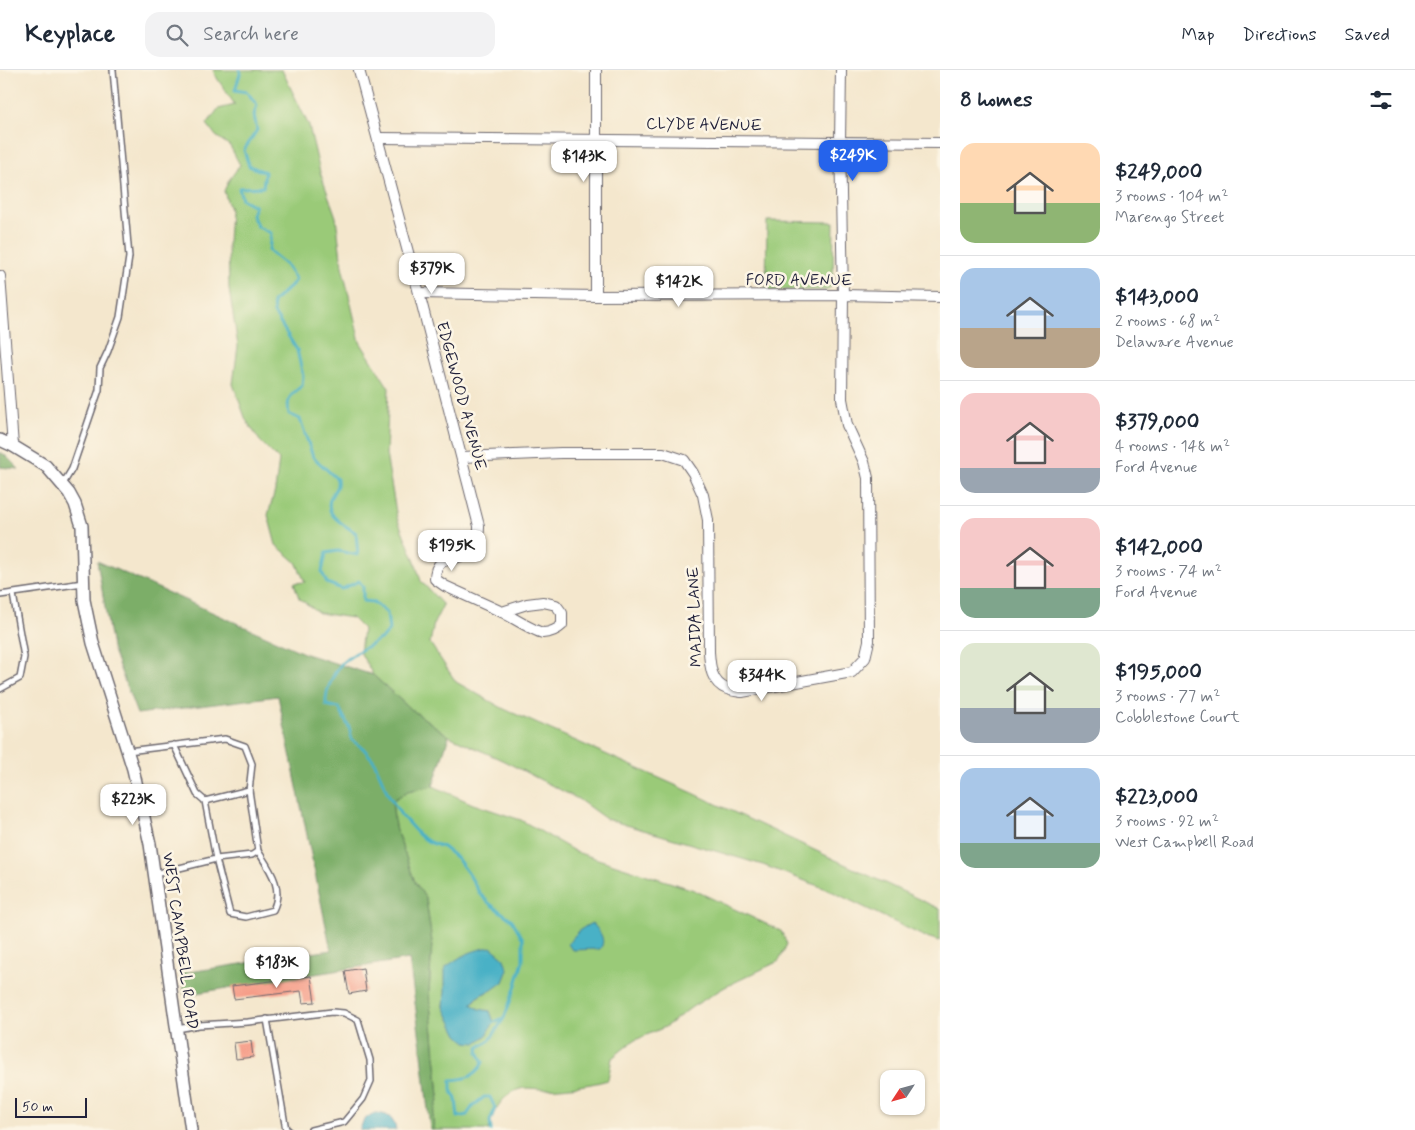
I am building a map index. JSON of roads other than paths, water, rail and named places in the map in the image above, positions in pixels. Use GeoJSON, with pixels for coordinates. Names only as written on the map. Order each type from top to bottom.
{"type":"FeatureCollection","features":[{"type":"Feature","properties":{"kind":"street","name":"EDGEWOOD AVENUE"},"geometry":{"type":"LineString","coordinates":[[359,70],[480,526],[480,538],[476,547],[470,553],[439,564],[435,570],[435,580],[502,612]]}},
{"type":"Feature","properties":{"kind":"street"},"geometry":{"type":"LineString","coordinates":[[596,70],[596,296]]}},
{"type":"Feature","properties":{"kind":"street","name":"MAIDA LANE"},"geometry":{"type":"LineString","coordinates":[[462,457],[561,453],[663,453],[684,460],[693,473],[703,495],[708,520],[708,652],[710,670],[716,681],[725,689],[742,692],[852,672],[865,658],[869,641],[868,478],[864,462],[847,425],[842,399],[843,294],[840,70]]}},
{"type":"Feature","properties":{"kind":"street","name":"CLYDE AVENUE"},"geometry":{"type":"LineString","coordinates":[[378,138],[940,143]]}},
{"type":"Feature","properties":{"kind":"street"},"geometry":{"type":"LineString","coordinates":[[0,276],[13,446]]}},
{"type":"Feature","properties":{"kind":"street","name":"FORD AVENUE"},"geometry":{"type":"LineString","coordinates":[[419,293],[596,296],[843,294],[940,297]]}},
{"type":"Feature","properties":{"kind":"street","name":"WEST CAMPBELL ROAD"},"geometry":{"type":"LineString","coordinates":[[0,440],[46,466],[63,485],[75,504],[82,526],[84,600],[93,643],[133,769],[150,844],[191,1130]]}},
{"type":"Feature","properties":{"kind":"street"},"geometry":{"type":"LineString","coordinates":[[543,602],[556,605],[562,613],[562,625],[558,629],[544,633],[502,612],[527,604],[543,602]]}},
{"type":"Feature","properties":{"kind":"lane"},"geometry":{"type":"LineString","coordinates":[[63,485],[72,469],[100,390],[100,368],[120,317],[129,257],[114,70]]}},
{"type":"Feature","properties":{"kind":"lane"},"geometry":{"type":"LineString","coordinates":[[0,595],[83,583]]}},
{"type":"Feature","properties":{"kind":"lane"},"geometry":{"type":"LineString","coordinates":[[0,689],[20,678],[24,657],[12,594]]}},
{"type":"Feature","properties":{"kind":"lane"},"geometry":{"type":"LineString","coordinates":[[127,751],[174,744],[225,739],[245,746],[252,764],[249,790],[258,851],[274,876],[277,900],[273,910],[246,917],[230,914],[216,859],[206,801],[197,794],[174,744]]}},
{"type":"Feature","properties":{"kind":"lane"},"geometry":{"type":"LineString","coordinates":[[206,801],[249,790]]}},
{"type":"Feature","properties":{"kind":"lane"},"geometry":{"type":"LineString","coordinates":[[154,874],[216,859],[252,855],[258,851]]}},
{"type":"Feature","properties":{"kind":"lane"},"geometry":{"type":"LineString","coordinates":[[176,1029],[332,1012],[344,1013],[358,1020],[370,1060],[371,1082],[363,1099],[344,1122],[311,1130]]}},
{"type":"Feature","properties":{"kind":"lane"},"geometry":{"type":"LineString","coordinates":[[268,1019],[287,1130]]}},
{"type":"Feature","properties":{"kind":"water"},"geometry":{"type":"Polygon","coordinates":[[[592,923],[599,932],[603,942],[600,949],[572,950],[568,944],[581,929],[592,923]]]}},
{"type":"Feature","properties":{"kind":"water"},"geometry":{"type":"Polygon","coordinates":[[[491,947],[503,957],[508,969],[503,982],[492,990],[480,995],[471,1004],[479,1009],[490,1011],[494,1022],[487,1035],[476,1043],[466,1042],[458,1035],[444,1007],[445,968],[467,954],[491,947]]]}},
{"type":"Feature","properties":{"kind":"water"},"geometry":{"type":"Polygon","coordinates":[[[375,1113],[389,1117],[394,1122],[396,1130],[360,1130],[365,1120],[375,1113]]]}},
{"type":"Feature","properties":{"kind":"waterway"},"geometry":{"type":"LineString","coordinates":[[240,70],[235,90],[247,92],[257,105],[254,115],[257,130],[244,150],[249,166],[265,172],[263,187],[239,188],[242,199],[255,206],[252,215],[258,227],[271,233],[269,251],[286,265],[296,280],[273,302],[274,313],[297,350],[303,376],[302,386],[290,398],[288,405],[289,414],[300,419],[313,457],[337,479],[337,487],[329,503],[332,514],[356,533],[358,555],[338,551],[326,553],[322,572],[327,583],[342,589],[359,581],[363,587],[363,601],[373,602],[387,613],[389,630],[385,636],[341,664],[330,683],[326,705],[339,708],[349,727],[352,740],[363,748],[374,761],[388,794],[401,815],[419,835],[429,842],[443,847],[457,858],[480,894],[512,920],[523,939],[523,961],[504,1018],[490,1040],[479,1047],[478,1052],[483,1062],[474,1074],[461,1079],[451,1080],[451,1090],[456,1099],[458,1117],[467,1115],[473,1106],[484,1097],[490,1097],[495,1108],[490,1121],[491,1130]]}},
{"type":"Feature","properties":{"kind":"waterway"},"geometry":{"type":"LineString","coordinates":[[490,1024],[503,1018]]}}]}
